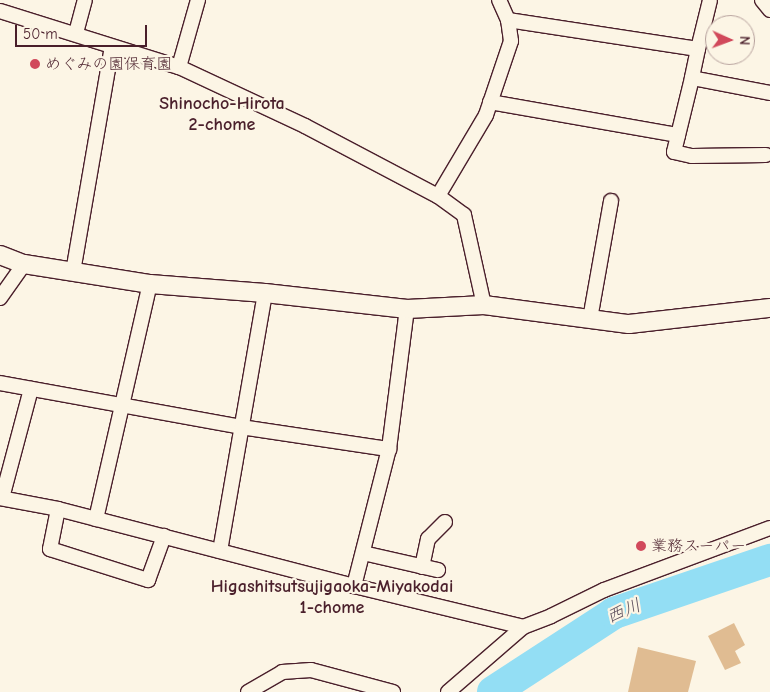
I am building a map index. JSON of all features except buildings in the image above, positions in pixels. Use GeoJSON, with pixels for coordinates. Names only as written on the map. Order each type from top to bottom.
{"type":"FeatureCollection","features":[{"type":"Feature","properties":{"kind":"street"},"geometry":{"type":"LineString","coordinates":[[76,33],[85,0]]}},
{"type":"Feature","properties":{"kind":"street"},"geometry":{"type":"LineString","coordinates":[[179,67],[198,0]]}},
{"type":"Feature","properties":{"kind":"street"},"geometry":{"type":"LineString","coordinates":[[438,196],[486,115],[510,41],[508,20],[499,0]]}},
{"type":"Feature","properties":{"kind":"street"},"geometry":{"type":"LineString","coordinates":[[710,0],[674,152],[692,156],[766,155]]}},
{"type":"Feature","properties":{"kind":"street"},"geometry":{"type":"LineString","coordinates":[[762,0],[770,10]]}},
{"type":"Feature","properties":{"kind":"street"},"geometry":{"type":"LineString","coordinates":[[0,10],[179,67],[304,126],[438,196],[464,215],[484,305]]}},
{"type":"Feature","properties":{"kind":"street"},"geometry":{"type":"LineString","coordinates":[[508,20],[698,49]]}},
{"type":"Feature","properties":{"kind":"street"},"geometry":{"type":"LineString","coordinates":[[73,272],[112,47]]}},
{"type":"Feature","properties":{"kind":"street"},"geometry":{"type":"LineString","coordinates":[[692,78],[770,93]]}},
{"type":"Feature","properties":{"kind":"street"},"geometry":{"type":"LineString","coordinates":[[490,102],[678,135]]}},
{"type":"Feature","properties":{"kind":"street"},"geometry":{"type":"LineString","coordinates":[[590,319],[611,201]]}},
{"type":"Feature","properties":{"kind":"street"},"geometry":{"type":"LineString","coordinates":[[0,255],[24,264],[150,284],[265,293],[407,309],[484,305],[629,324],[770,308]]}},
{"type":"Feature","properties":{"kind":"street"},"geometry":{"type":"LineString","coordinates":[[0,298],[24,264]]}},
{"type":"Feature","properties":{"kind":"street"},"geometry":{"type":"LineString","coordinates":[[96,519],[150,284]]}},
{"type":"Feature","properties":{"kind":"street"},"geometry":{"type":"LineString","coordinates":[[220,551],[265,293]]}},
{"type":"Feature","properties":{"kind":"street"},"geometry":{"type":"LineString","coordinates":[[354,586],[389,449],[407,309]]}},
{"type":"Feature","properties":{"kind":"street"},"geometry":{"type":"LineString","coordinates":[[0,383],[123,407],[389,449]]}},
{"type":"Feature","properties":{"kind":"street"},"geometry":{"type":"LineString","coordinates":[[31,389],[1,498],[96,519],[354,586],[523,627]]}},
{"type":"Feature","properties":{"kind":"street"},"geometry":{"type":"LineString","coordinates":[[58,510],[50,549],[148,580],[164,536]]}},
{"type":"Feature","properties":{"kind":"street"},"geometry":{"type":"LineString","coordinates":[[422,567],[428,539],[445,522]]}},
{"type":"Feature","properties":{"kind":"street"},"geometry":{"type":"LineString","coordinates":[[448,692],[523,627],[551,616],[604,590],[770,528]]}},
{"type":"Feature","properties":{"kind":"street"},"geometry":{"type":"LineString","coordinates":[[363,553],[438,570]]}},
{"type":"Feature","properties":{"kind":"street"},"geometry":{"type":"LineString","coordinates":[[248,692],[282,672],[311,670],[393,692]]}},
{"type":"Feature","properties":{"kind":"waterway","name":"西川"},"geometry":{"type":"LineString","coordinates":[[493,692],[614,613],[770,560]]}},
{"type":"Feature","properties":{"kind":"place","name":"めぐみの園保育園"},"geometry":{"type":"Point","coordinates":[35,64]}},
{"type":"Feature","properties":{"kind":"place","name":"業務スーパー"},"geometry":{"type":"Point","coordinates":[641,546]}},
{"type":"Feature","properties":{"kind":"district","name":"Shinocho-Hirota 2-chome"},"geometry":{"type":"Point","coordinates":[222,115]}},
{"type":"Feature","properties":{"kind":"district","name":"Higashitsutsujigaoka-Miyakodai 1-chome"},"geometry":{"type":"Point","coordinates":[332,598]}}]}
